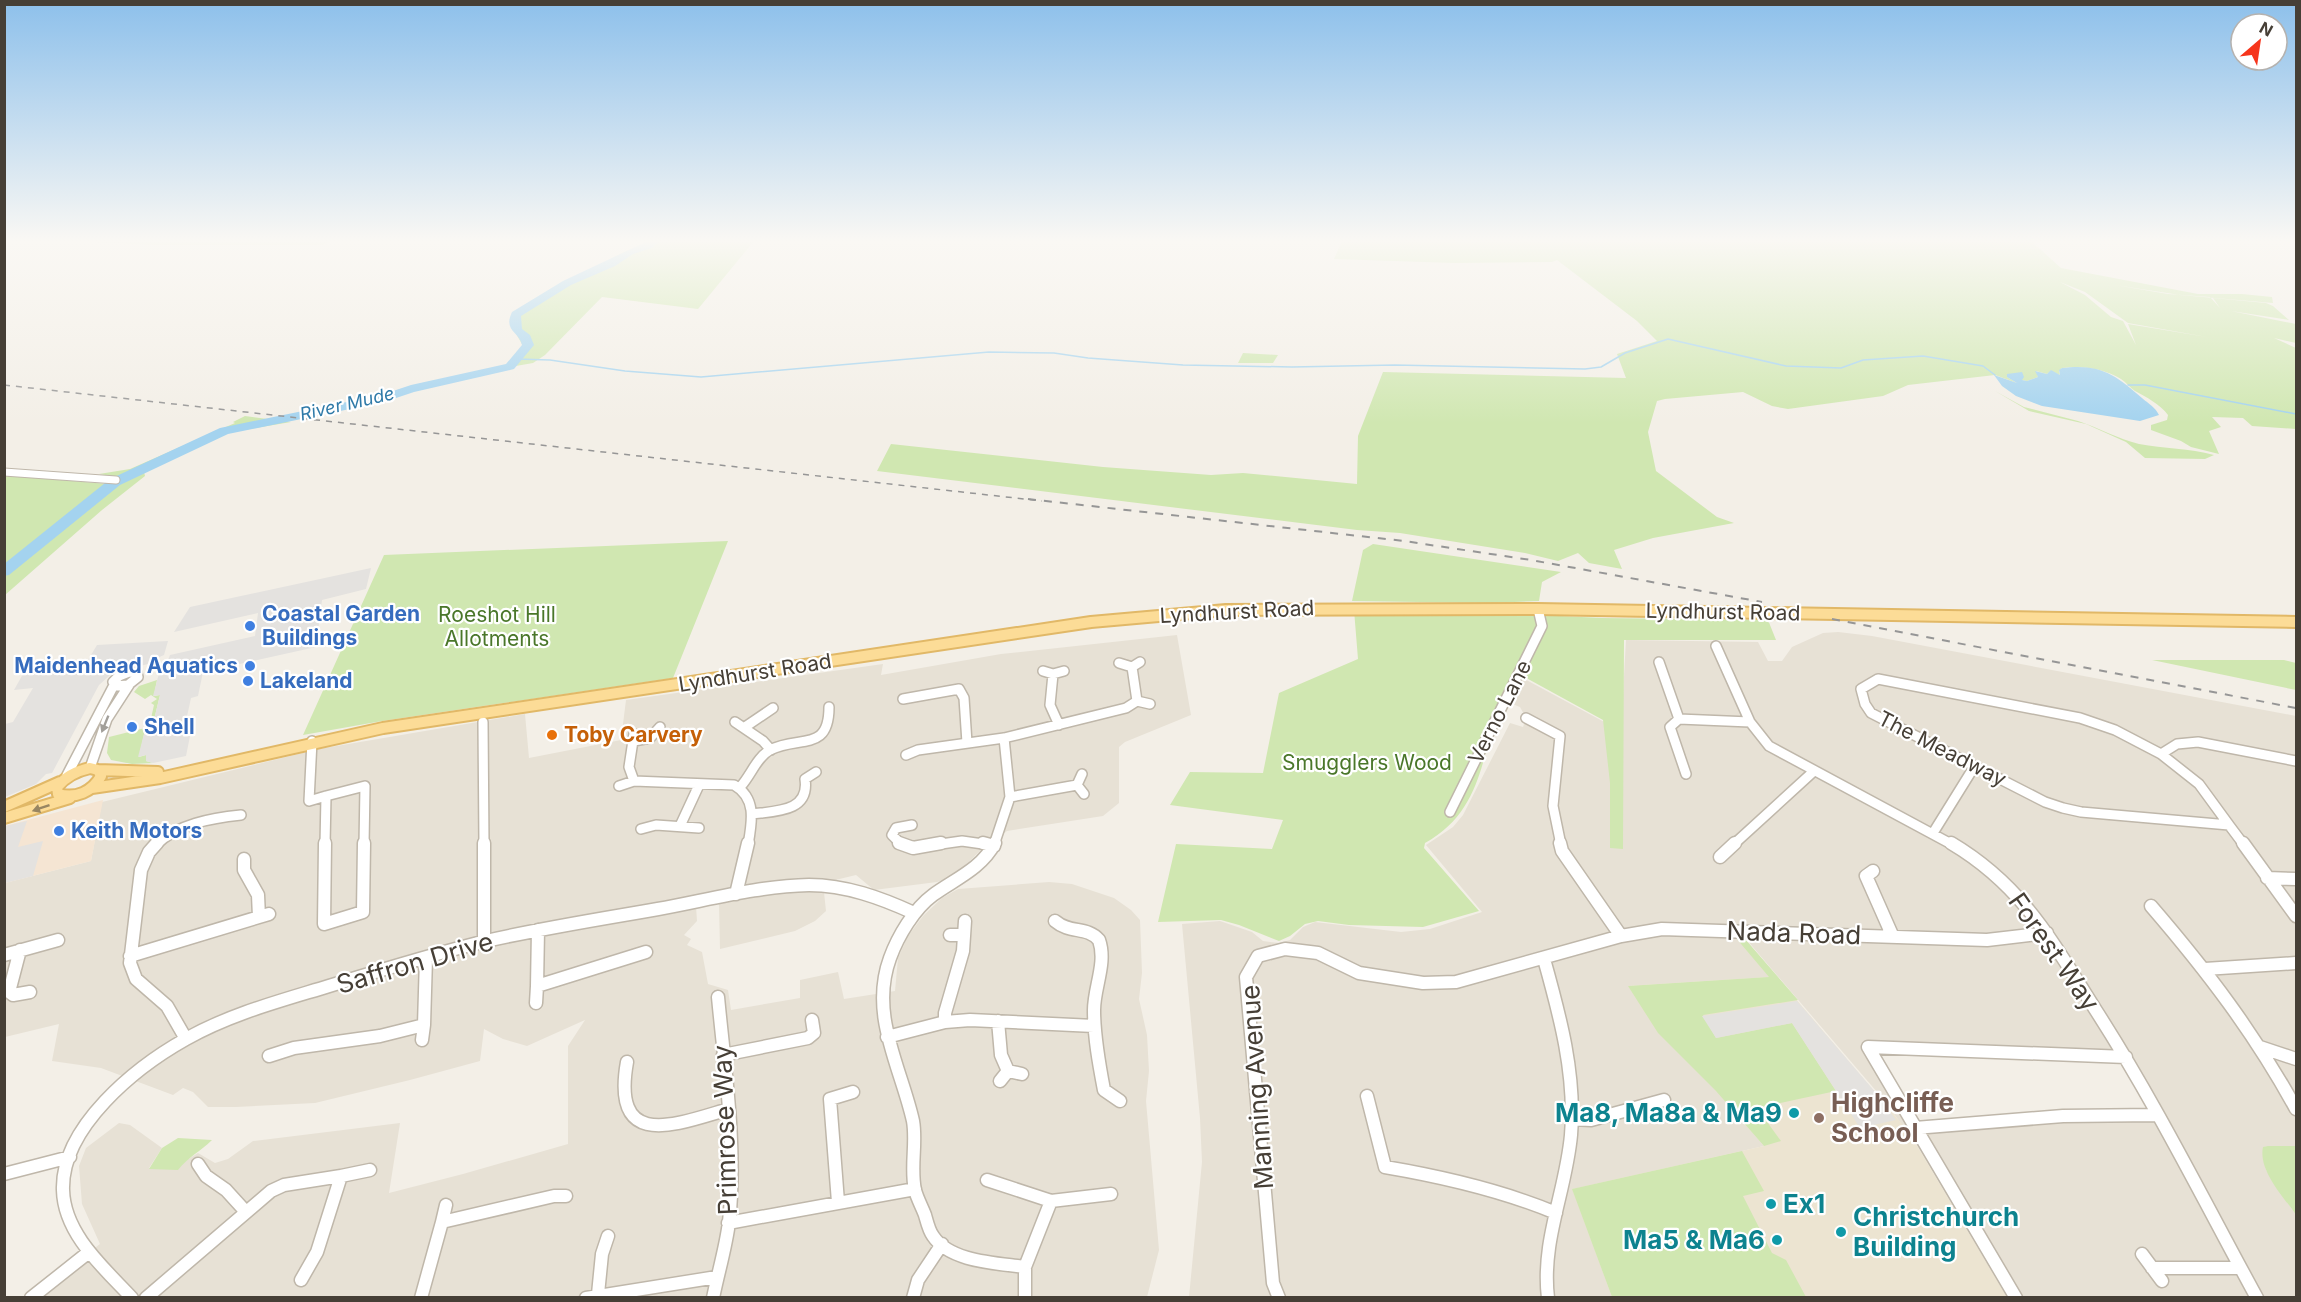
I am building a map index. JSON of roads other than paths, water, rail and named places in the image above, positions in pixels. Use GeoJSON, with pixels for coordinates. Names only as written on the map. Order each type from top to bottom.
{"type":"FeatureCollection","features":[{"type":"Feature","properties":{"kind":"main road","name":"Lyndhurst Road"},"geometry":{"type":"LineString","coordinates":[[76,796],[92,788],[115,782],[159,778],[312,741],[383,728],[1118,619],[1226,610],[1538,609],[2296,622]]}},
{"type":"Feature","properties":{"kind":"main road","name":"Lyndhurst Road"},"geometry":{"type":"LineString","coordinates":[[94,769],[122,772],[190,770]]}},
{"type":"Feature","properties":{"kind":"main road"},"geometry":{"type":"LineString","coordinates":[[4,807],[64,779],[94,769],[101,776],[92,788]]}},
{"type":"Feature","properties":{"kind":"main road"},"geometry":{"type":"LineString","coordinates":[[64,779],[57,787],[58,795],[76,796]]}},
{"type":"Feature","properties":{"kind":"main road"},"geometry":{"type":"LineString","coordinates":[[4,818],[76,796]]}},
{"type":"Feature","properties":{"kind":"street"},"geometry":{"type":"LineString","coordinates":[[4,472],[116,480]]}},
{"type":"Feature","properties":{"kind":"street","name":"Verno Lane"},"geometry":{"type":"LineString","coordinates":[[1449,812],[1542,626],[1538,609]]}},
{"type":"Feature","properties":{"kind":"street","name":"Forest Way"},"geometry":{"type":"LineString","coordinates":[[1716,646],[1750,722],[1769,746],[1979,860],[2018,896],[2047,933],[2126,1057],[2257,1298]]}},
{"type":"Feature","properties":{"kind":"street"},"geometry":{"type":"LineString","coordinates":[[1659,662],[1679,719]]}},
{"type":"Feature","properties":{"kind":"street"},"geometry":{"type":"LineString","coordinates":[[1119,663],[1136,664],[1137,701]]}},
{"type":"Feature","properties":{"kind":"street"},"geometry":{"type":"LineString","coordinates":[[1043,671],[1053,675],[1064,670]]}},
{"type":"Feature","properties":{"kind":"street"},"geometry":{"type":"LineString","coordinates":[[64,779],[114,684],[114,680],[122,674],[137,673],[137,679],[129,685],[107,719],[94,769]]}},
{"type":"Feature","properties":{"kind":"street"},"geometry":{"type":"LineString","coordinates":[[1053,675],[1050,705],[1059,725]]}},
{"type":"Feature","properties":{"kind":"street","name":"The Meadway"},"geometry":{"type":"LineString","coordinates":[[1878,679],[2080,718],[2115,730],[2161,754],[2199,784],[2231,825],[2081,812],[2045,802],[1871,713],[1865,704],[1861,689],[1878,679]]}},
{"type":"Feature","properties":{"kind":"street"},"geometry":{"type":"LineString","coordinates":[[114,684],[117,687],[129,685]]}},
{"type":"Feature","properties":{"kind":"street"},"geometry":{"type":"LineString","coordinates":[[903,699],[916,691],[959,689],[962,692],[967,743]]}},
{"type":"Feature","properties":{"kind":"street"},"geometry":{"type":"LineString","coordinates":[[906,755],[918,750],[1004,738],[1126,708],[1137,701],[1150,704]]}},
{"type":"Feature","properties":{"kind":"street"},"geometry":{"type":"LineString","coordinates":[[741,786],[762,757],[771,750],[806,743],[819,737],[824,732],[830,715],[829,707]]}},
{"type":"Feature","properties":{"kind":"street"},"geometry":{"type":"LineString","coordinates":[[771,750],[740,724],[772,708]]}},
{"type":"Feature","properties":{"kind":"street"},"geometry":{"type":"LineString","coordinates":[[1526,718],[1560,736],[1553,807],[1562,851],[1621,936]]}},
{"type":"Feature","properties":{"kind":"street"},"geometry":{"type":"LineString","coordinates":[[1686,774],[1670,727],[1679,719],[1750,722]]}},
{"type":"Feature","properties":{"kind":"street"},"geometry":{"type":"LineString","coordinates":[[483,722],[484,942]]}},
{"type":"Feature","properties":{"kind":"street"},"geometry":{"type":"LineString","coordinates":[[634,781],[629,767],[634,738],[650,738],[660,727]]}},
{"type":"Feature","properties":{"kind":"street"},"geometry":{"type":"LineString","coordinates":[[1004,738],[1010,797],[994,846],[975,867],[931,896],[914,913],[894,948],[882,988],[887,1036],[913,1123],[915,1189],[933,1237],[956,1255],[972,1260],[1025,1267]]}},
{"type":"Feature","properties":{"kind":"street"},"geometry":{"type":"LineString","coordinates":[[312,741],[309,801],[326,796],[365,786],[363,912],[324,924],[326,796]]}},
{"type":"Feature","properties":{"kind":"street"},"geometry":{"type":"LineString","coordinates":[[2161,754],[2177,744],[2198,742],[2296,761]]}},
{"type":"Feature","properties":{"kind":"street"},"geometry":{"type":"LineString","coordinates":[[1933,833],[1974,767]]}},
{"type":"Feature","properties":{"kind":"street"},"geometry":{"type":"LineString","coordinates":[[1720,857],[1814,771]]}},
{"type":"Feature","properties":{"kind":"street"},"geometry":{"type":"LineString","coordinates":[[794,778],[805,779],[816,772]]}},
{"type":"Feature","properties":{"kind":"street"},"geometry":{"type":"LineString","coordinates":[[1077,785],[1082,774]]}},
{"type":"Feature","properties":{"kind":"street"},"geometry":{"type":"LineString","coordinates":[[752,814],[796,806],[806,796],[805,779]]}},
{"type":"Feature","properties":{"kind":"street"},"geometry":{"type":"LineString","coordinates":[[619,786],[634,781],[741,786],[748,792],[752,814],[750,835],[738,875],[736,894]]}},
{"type":"Feature","properties":{"kind":"street"},"geometry":{"type":"LineString","coordinates":[[680,826],[699,785]]}},
{"type":"Feature","properties":{"kind":"street"},"geometry":{"type":"LineString","coordinates":[[1010,797],[1077,785]]}},
{"type":"Feature","properties":{"kind":"street"},"geometry":{"type":"LineString","coordinates":[[1077,785],[1084,794]]}},
{"type":"Feature","properties":{"kind":"street"},"geometry":{"type":"LineString","coordinates":[[186,1039],[174,1014],[160,998],[134,977],[130,956],[141,871],[148,853],[162,840],[181,828],[223,816],[242,815]]}},
{"type":"Feature","properties":{"kind":"street"},"geometry":{"type":"LineString","coordinates":[[641,829],[656,825],[699,828]]}},
{"type":"Feature","properties":{"kind":"street"},"geometry":{"type":"LineString","coordinates":[[912,825],[896,828],[892,835],[895,841],[911,849],[955,840],[994,846]]}},
{"type":"Feature","properties":{"kind":"street"},"geometry":{"type":"LineString","coordinates":[[2231,825],[2296,916]]}},
{"type":"Feature","properties":{"kind":"street"},"geometry":{"type":"LineString","coordinates":[[130,956],[264,915],[258,895],[244,870],[244,859]]}},
{"type":"Feature","properties":{"kind":"street"},"geometry":{"type":"LineString","coordinates":[[1866,874],[1893,937]]}},
{"type":"Feature","properties":{"kind":"street"},"geometry":{"type":"LineString","coordinates":[[2267,878],[2296,879]]}},
{"type":"Feature","properties":{"kind":"street","name":"Saffron Drive"},"geometry":{"type":"LineString","coordinates":[[132,1298],[89,1252],[75,1228],[65,1200],[64,1177],[81,1131],[114,1091],[149,1063],[186,1039],[221,1023],[309,993],[484,942],[736,894],[816,885],[870,896],[914,913]]}},
{"type":"Feature","properties":{"kind":"street"},"geometry":{"type":"LineString","coordinates":[[2151,906],[2205,969],[2260,1047],[2296,1109]]}},
{"type":"Feature","properties":{"kind":"street"},"geometry":{"type":"LineString","coordinates":[[945,1022],[945,1013],[963,951],[965,921]]}},
{"type":"Feature","properties":{"kind":"street"},"geometry":{"type":"LineString","coordinates":[[1055,921],[1063,934],[1078,929],[1090,932],[1100,942],[1102,952],[1094,999],[1094,1026],[1104,1090],[1120,1101]]}},
{"type":"Feature","properties":{"kind":"street","name":"Nada Road"},"geometry":{"type":"LineString","coordinates":[[1544,959],[1621,936],[1662,929],[1987,940],[2047,933]]}},
{"type":"Feature","properties":{"kind":"street"},"geometry":{"type":"LineString","coordinates":[[536,1003],[538,930]]}},
{"type":"Feature","properties":{"kind":"street"},"geometry":{"type":"LineString","coordinates":[[950,935],[964,934]]}},
{"type":"Feature","properties":{"kind":"street"},"geometry":{"type":"LineString","coordinates":[[4,955],[58,940]]}},
{"type":"Feature","properties":{"kind":"street","name":"Manning Avenue"},"geometry":{"type":"LineString","coordinates":[[1279,1298],[1273,1283],[1246,977],[1258,956],[1285,949],[1318,953],[1359,973],[1423,983],[1456,982],[1544,959]]}},
{"type":"Feature","properties":{"kind":"street"},"geometry":{"type":"LineString","coordinates":[[20,950],[9,992],[13,996],[30,992]]}},
{"type":"Feature","properties":{"kind":"street"},"geometry":{"type":"LineString","coordinates":[[537,986],[646,952]]}},
{"type":"Feature","properties":{"kind":"street"},"geometry":{"type":"LineString","coordinates":[[422,1040],[426,958]]}},
{"type":"Feature","properties":{"kind":"street"},"geometry":{"type":"LineString","coordinates":[[1544,959],[1568,1056],[1571,1119],[1567,1162],[1545,1260],[1548,1298]]}},
{"type":"Feature","properties":{"kind":"street"},"geometry":{"type":"LineString","coordinates":[[2205,969],[2296,963]]}},
{"type":"Feature","properties":{"kind":"street","name":"Primrose Way"},"geometry":{"type":"LineString","coordinates":[[713,1298],[729,1223],[731,1171],[729,1109],[718,997]]}},
{"type":"Feature","properties":{"kind":"street"},"geometry":{"type":"LineString","coordinates":[[723,1054],[808,1038],[814,1033],[812,1020]]}},
{"type":"Feature","properties":{"kind":"street"},"geometry":{"type":"LineString","coordinates":[[887,1036],[945,1022],[970,1020],[1094,1026]]}},
{"type":"Feature","properties":{"kind":"street"},"geometry":{"type":"LineString","coordinates":[[999,1021],[1004,1076],[1022,1074]]}},
{"type":"Feature","properties":{"kind":"street"},"geometry":{"type":"LineString","coordinates":[[269,1056],[294,1048],[380,1036],[424,1025]]}},
{"type":"Feature","properties":{"kind":"street"},"geometry":{"type":"LineString","coordinates":[[2016,1298],[1868,1047],[2126,1057]]}},
{"type":"Feature","properties":{"kind":"street"},"geometry":{"type":"LineString","coordinates":[[2260,1047],[2296,1059]]}},
{"type":"Feature","properties":{"kind":"street"},"geometry":{"type":"LineString","coordinates":[[627,1062],[624,1076],[625,1102],[630,1112],[644,1123],[667,1127],[729,1109]]}},
{"type":"Feature","properties":{"kind":"street"},"geometry":{"type":"LineString","coordinates":[[838,1202],[830,1099],[853,1092]]}},
{"type":"Feature","properties":{"kind":"street"},"geometry":{"type":"LineString","coordinates":[[1367,1096],[1385,1167],[1453,1178],[1516,1195],[1556,1213]]}},
{"type":"Feature","properties":{"kind":"street"},"geometry":{"type":"LineString","coordinates":[[1571,1119],[1591,1120],[1664,1100]]}},
{"type":"Feature","properties":{"kind":"street"},"geometry":{"type":"LineString","coordinates":[[1915,1128],[2063,1116],[2156,1115]]}},
{"type":"Feature","properties":{"kind":"street"},"geometry":{"type":"LineString","coordinates":[[4,1174],[70,1157]]}},
{"type":"Feature","properties":{"kind":"street"},"geometry":{"type":"LineString","coordinates":[[198,1164],[206,1176],[226,1190],[246,1212]]}},
{"type":"Feature","properties":{"kind":"street"},"geometry":{"type":"LineString","coordinates":[[146,1298],[278,1187],[370,1170]]}},
{"type":"Feature","properties":{"kind":"street"},"geometry":{"type":"LineString","coordinates":[[302,1280],[317,1252],[341,1176]]}},
{"type":"Feature","properties":{"kind":"street"},"geometry":{"type":"LineString","coordinates":[[987,1180],[1051,1201],[1111,1194]]}},
{"type":"Feature","properties":{"kind":"street"},"geometry":{"type":"LineString","coordinates":[[729,1223],[808,1211],[838,1202],[915,1189]]}},
{"type":"Feature","properties":{"kind":"street"},"geometry":{"type":"LineString","coordinates":[[442,1222],[554,1196],[566,1196]]}},
{"type":"Feature","properties":{"kind":"street"},"geometry":{"type":"LineString","coordinates":[[1025,1298],[1025,1267],[1051,1201]]}},
{"type":"Feature","properties":{"kind":"street"},"geometry":{"type":"LineString","coordinates":[[421,1298],[446,1205]]}},
{"type":"Feature","properties":{"kind":"street"},"geometry":{"type":"LineString","coordinates":[[608,1236],[592,1296],[717,1277]]}},
{"type":"Feature","properties":{"kind":"street"},"geometry":{"type":"LineString","coordinates":[[913,1298],[918,1280],[942,1244]]}},
{"type":"Feature","properties":{"kind":"street"},"geometry":{"type":"LineString","coordinates":[[31,1298],[89,1252]]}},
{"type":"Feature","properties":{"kind":"street"},"geometry":{"type":"LineString","coordinates":[[2142,1254],[2163,1281]]}},
{"type":"Feature","properties":{"kind":"street"},"geometry":{"type":"LineString","coordinates":[[2152,1268],[2240,1268]]}},
{"type":"Feature","properties":{"kind":"water"},"geometry":{"type":"Polygon","coordinates":[[[2087,367],[2106,372],[2133,390],[2159,415],[2140,421],[2042,406],[2016,396],[2002,386],[1994,375],[2017,383],[2007,377],[2007,374],[2022,372],[2024,377],[2022,380],[2027,381],[2038,377],[2035,371],[2047,374],[2051,370],[2060,375],[2059,370],[2087,367]]]}},
{"type":"Feature","properties":{"kind":"waterway","name":"River Mude"},"geometry":{"type":"LineString","coordinates":[[4,572],[115,482],[224,431],[384,398],[411,389],[510,367],[528,345],[526,337],[517,331],[514,320],[516,314],[536,302]]}},
{"type":"Feature","properties":{"kind":"waterway"},"geometry":{"type":"LineString","coordinates":[[517,359],[550,360],[625,371],[701,377],[989,352],[1054,353],[1088,358],[1183,365],[1292,367],[1395,365],[1585,369],[1601,367],[1625,353],[1668,339],[1786,366],[1841,368],[1863,360],[1923,356],[1983,366],[1995,375]]}},
{"type":"Feature","properties":{"kind":"waterway"},"geometry":{"type":"LineString","coordinates":[[2128,385],[2145,385],[2296,414]]}},
{"type":"Feature","properties":{"kind":"railway"},"geometry":{"type":"LineString","coordinates":[[4,385],[1042,501]]}},
{"type":"Feature","properties":{"kind":"railway"},"geometry":{"type":"LineString","coordinates":[[1028,499],[1404,541],[1531,560],[1762,602]]}},
{"type":"Feature","properties":{"kind":"railway"},"geometry":{"type":"LineString","coordinates":[[1832,619],[2296,708]]}},
{"type":"Feature","properties":{"kind":"place","name":"Coastal Garden Buildings"},"geometry":{"type":"Point","coordinates":[250,626]}},
{"type":"Feature","properties":{"kind":"place","name":"Maidenhead Aquatics"},"geometry":{"type":"Point","coordinates":[250,666]}},
{"type":"Feature","properties":{"kind":"place","name":"Lakeland"},"geometry":{"type":"Point","coordinates":[248,681]}},
{"type":"Feature","properties":{"kind":"place","name":"Shell"},"geometry":{"type":"Point","coordinates":[132,727]}},
{"type":"Feature","properties":{"kind":"place","name":"Toby Carvery"},"geometry":{"type":"Point","coordinates":[552,735]}},
{"type":"Feature","properties":{"kind":"place","name":"Keith Motors"},"geometry":{"type":"Point","coordinates":[59,831]}},
{"type":"Feature","properties":{"kind":"place","name":"Ma8, Ma8a & Ma9"},"geometry":{"type":"Point","coordinates":[1794,1113]}},
{"type":"Feature","properties":{"kind":"place","name":"Highcliffe School"},"geometry":{"type":"Point","coordinates":[1819,1118]}},
{"type":"Feature","properties":{"kind":"place","name":"Ex1"},"geometry":{"type":"Point","coordinates":[1771,1204]}},
{"type":"Feature","properties":{"kind":"place","name":"Christchurch Building"},"geometry":{"type":"Point","coordinates":[1841,1232]}},
{"type":"Feature","properties":{"kind":"place","name":"Ma5 & Ma6"},"geometry":{"type":"Point","coordinates":[1777,1240]}},
{"type":"Feature","properties":{"kind":"park label","name":"Roeshot Hill Allotments"},"geometry":{"type":"Point","coordinates":[497,627]}},
{"type":"Feature","properties":{"kind":"park label","name":"Smugglers Wood"},"geometry":{"type":"Point","coordinates":[1367,763]}}]}
